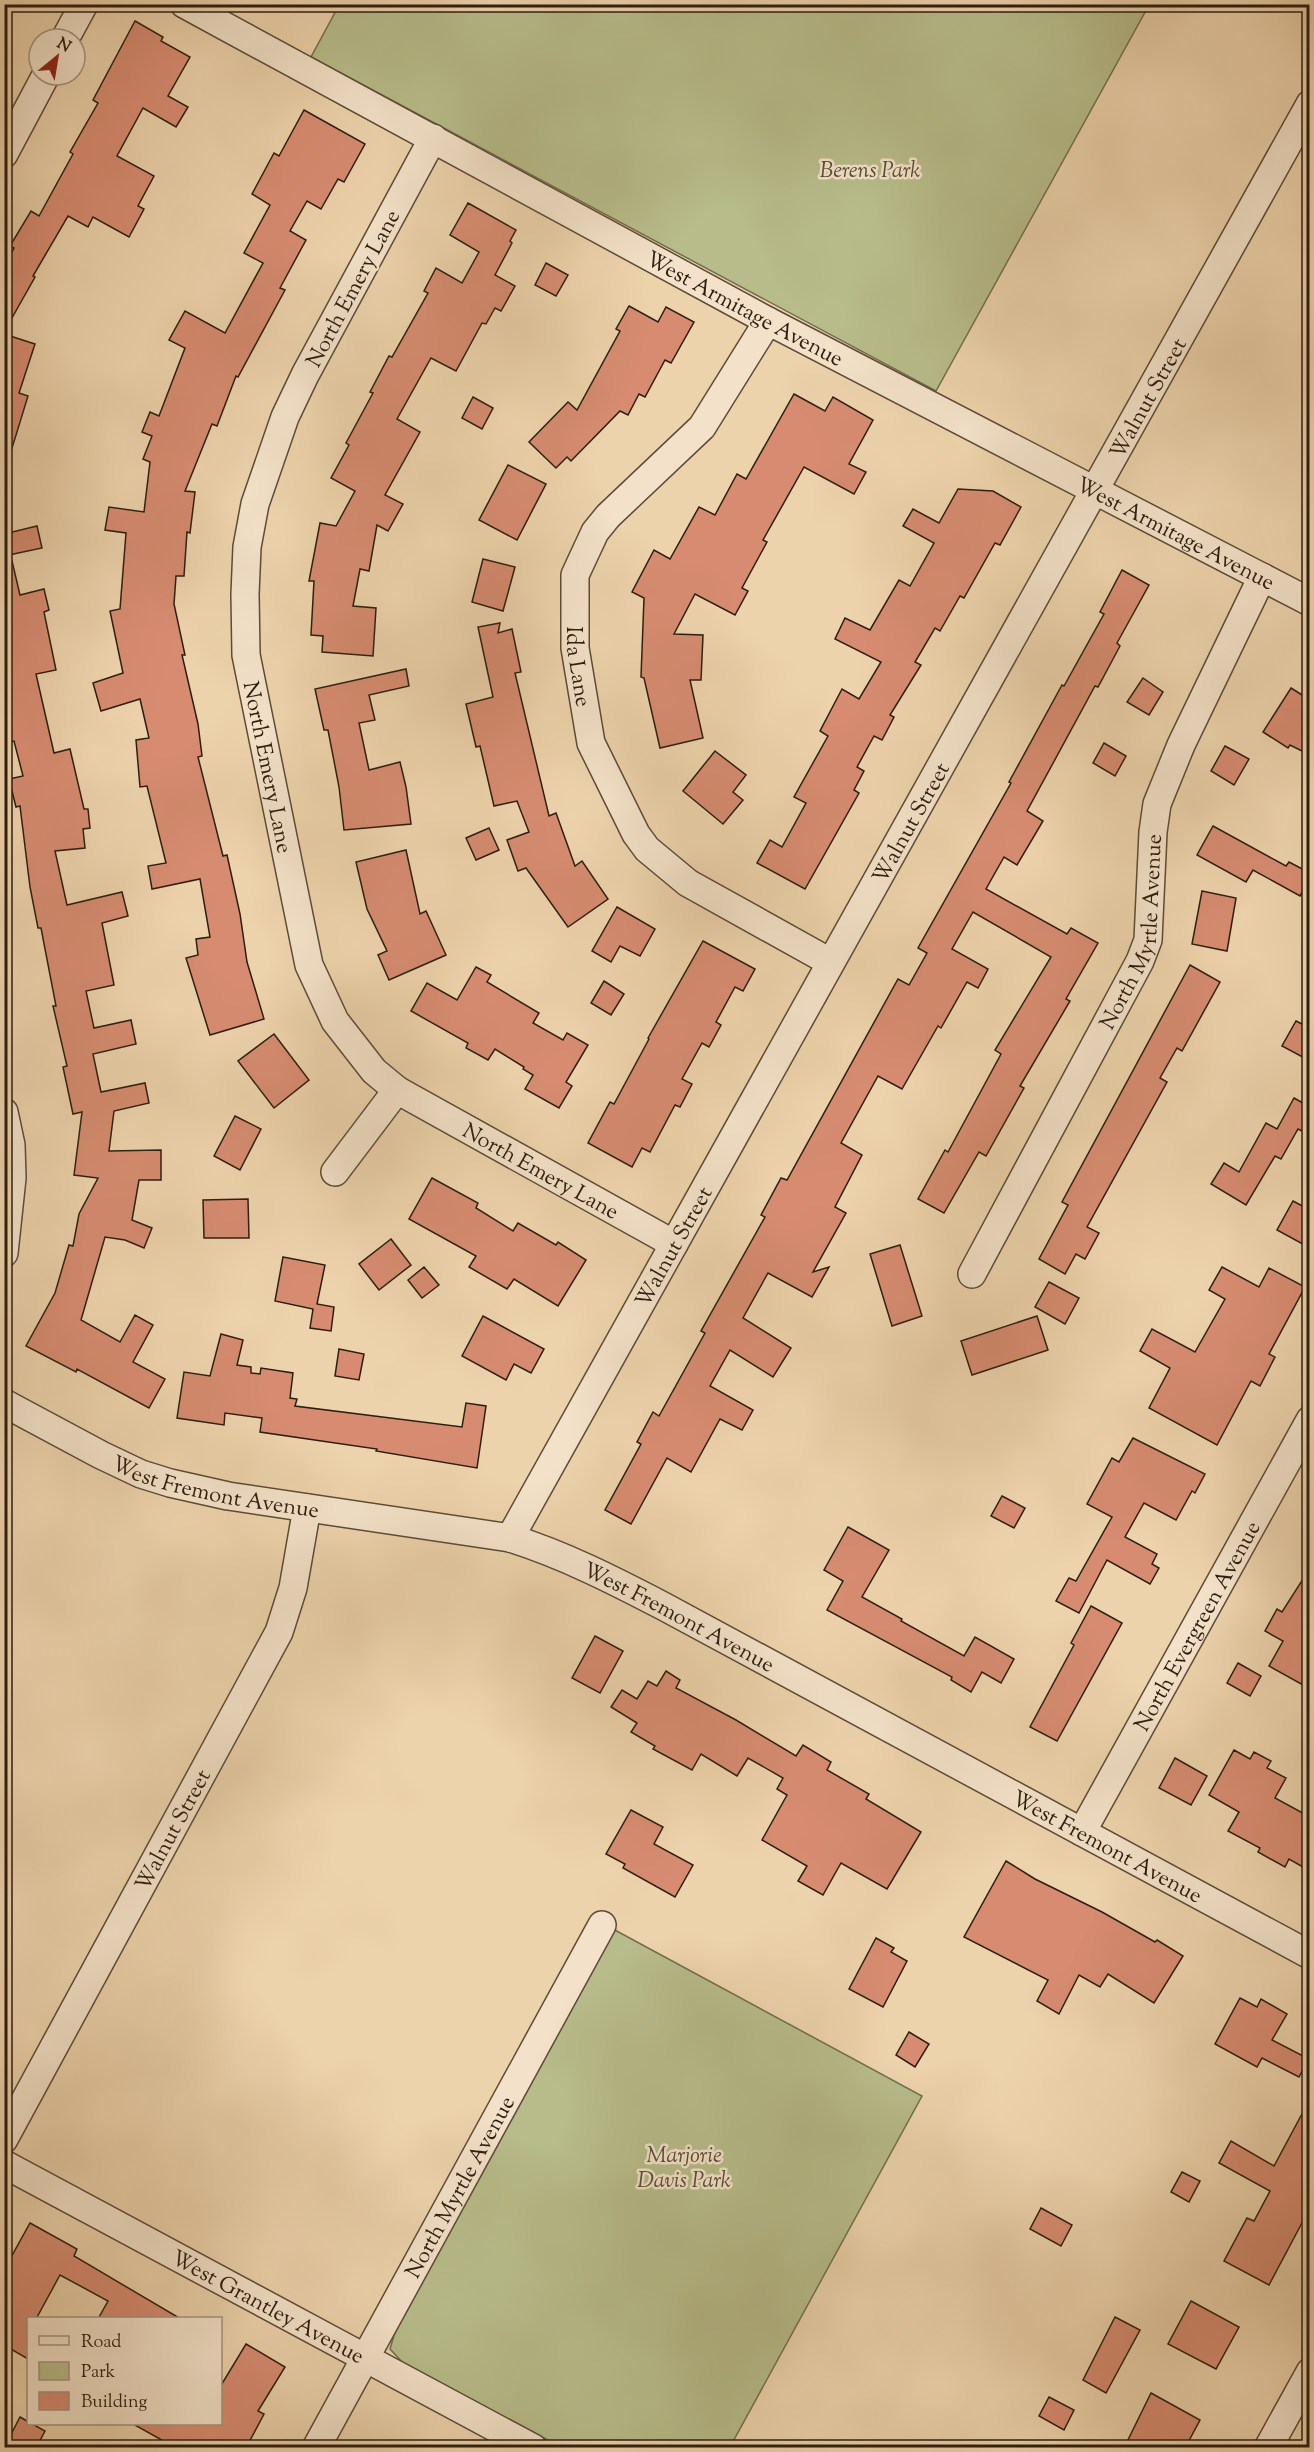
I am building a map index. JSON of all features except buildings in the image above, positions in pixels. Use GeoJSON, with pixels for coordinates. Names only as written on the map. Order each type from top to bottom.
{"type":"FeatureCollection","features":[{"type":"Feature","properties":{"kind":"street"},"geometry":{"type":"LineString","coordinates":[[72,27],[84,4]]}},
{"type":"Feature","properties":{"kind":"street","name":"West Armitage Avenue"},"geometry":{"type":"LineString","coordinates":[[184,4],[768,321],[1310,602]]}},
{"type":"Feature","properties":{"kind":"street"},"geometry":{"type":"LineString","coordinates":[[4,154],[40,87]]}},
{"type":"Feature","properties":{"kind":"street","name":"Walnut Street"},"geometry":{"type":"LineString","coordinates":[[510,1538],[830,962],[1097,490],[1310,104]]}},
{"type":"Feature","properties":{"kind":"street","name":"North Emery Lane"},"geometry":{"type":"LineString","coordinates":[[433,138],[304,375],[285,417],[255,504],[247,548],[246,655],[309,965],[335,1021],[374,1071],[397,1090],[674,1244]]}},
{"type":"Feature","properties":{"kind":"street","name":"Ida Lane"},"geometry":{"type":"LineString","coordinates":[[768,321],[702,427],[608,516],[595,532],[574,574],[575,648],[591,743],[636,834],[647,849],[688,883],[830,962]]}},
{"type":"Feature","properties":{"kind":"street","name":"North Myrtle Avenue"},"geometry":{"type":"LineString","coordinates":[[972,1274],[1140,961],[1148,940],[1153,832],[1157,804],[1180,745],[1262,577]]}},
{"type":"Feature","properties":{"kind":"street"},"geometry":{"type":"LineString","coordinates":[[335,1172],[397,1090]]}},
{"type":"Feature","properties":{"kind":"street"},"geometry":{"type":"LineString","coordinates":[[4,1112],[11,1145],[12,1178],[4,1253]]}},
{"type":"Feature","properties":{"kind":"street","name":"West Fremont Avenue"},"geometry":{"type":"LineString","coordinates":[[4,1403],[141,1474],[170,1483],[228,1496],[510,1538],[549,1551],[603,1575],[1310,1956]]}},
{"type":"Feature","properties":{"kind":"street","name":"North Evergreen Avenue"},"geometry":{"type":"LineString","coordinates":[[1082,1832],[1310,1420]]}},
{"type":"Feature","properties":{"kind":"street","name":"Walnut Street"},"geometry":{"type":"LineString","coordinates":[[4,2139],[279,1632],[293,1588],[307,1508]]}},
{"type":"Feature","properties":{"kind":"street","name":"North Myrtle Avenue"},"geometry":{"type":"LineString","coordinates":[[316,2448],[602,1925]]}},
{"type":"Feature","properties":{"kind":"street","name":"West Grantley Avenue"},"geometry":{"type":"LineString","coordinates":[[4,2164],[533,2448]]}},
{"type":"Feature","properties":{"kind":"street"},"geometry":{"type":"LineString","coordinates":[[1268,2448],[1310,2372]]}},
{"type":"Feature","properties":{"kind":"green space","name":"Berens Park"},"geometry":{"type":"Polygon","coordinates":[[[339,5],[1149,5],[936,391],[311,57],[339,5]]]}},
{"type":"Feature","properties":{"kind":"green space","name":"Marjorie Davis Park"},"geometry":{"type":"Polygon","coordinates":[[[613,1929],[922,2096],[730,2447],[561,2447],[402,2362],[390,2349],[395,2332],[613,1929]]]}}]}
